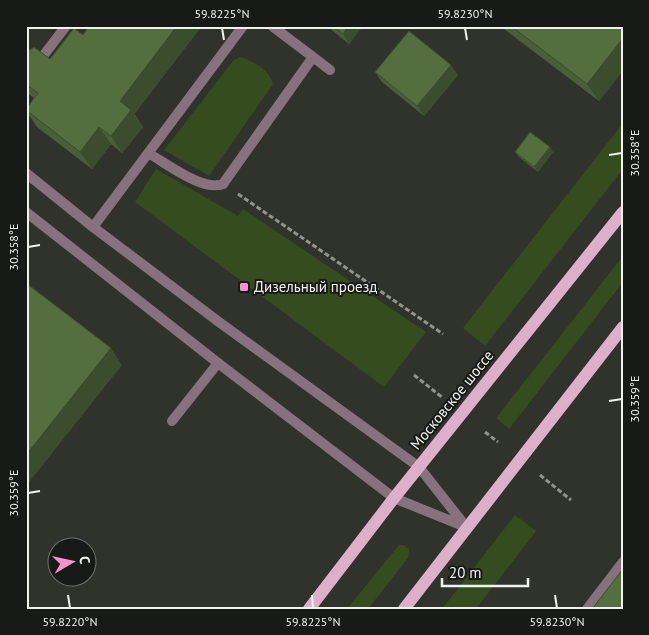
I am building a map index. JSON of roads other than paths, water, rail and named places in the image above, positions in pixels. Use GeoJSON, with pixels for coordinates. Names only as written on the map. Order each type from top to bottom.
{"type":"FeatureCollection","features":[{"type":"Feature","properties":{"kind":"main road","name":"Московское шоссе"},"geometry":{"type":"LineString","coordinates":[[309,609],[394,498],[623,212]]}},
{"type":"Feature","properties":{"kind":"main road"},"geometry":{"type":"LineString","coordinates":[[404,609],[623,327]]}},
{"type":"Feature","properties":{"kind":"street"},"geometry":{"type":"LineString","coordinates":[[40,60],[66,26]]}},
{"type":"Feature","properties":{"kind":"street"},"geometry":{"type":"LineString","coordinates":[[93,227],[243,26]]}},
{"type":"Feature","properties":{"kind":"street"},"geometry":{"type":"LineString","coordinates":[[272,26],[330,70]]}},
{"type":"Feature","properties":{"kind":"street"},"geometry":{"type":"LineString","coordinates":[[148,152],[203,184],[217,187],[223,184],[313,57]]}},
{"type":"Feature","properties":{"kind":"street"},"geometry":{"type":"LineString","coordinates":[[26,173],[93,227],[219,322],[419,467],[467,528]]}},
{"type":"Feature","properties":{"kind":"street"},"geometry":{"type":"LineString","coordinates":[[26,212],[218,364],[394,498],[467,528]]}},
{"type":"Feature","properties":{"kind":"street"},"geometry":{"type":"LineString","coordinates":[[172,421],[218,364]]}},
{"type":"Feature","properties":{"kind":"street"},"geometry":{"type":"LineString","coordinates":[[587,609],[623,562]]}},
{"type":"Feature","properties":{"kind":"place","name":"Дизельный проезд"},"geometry":{"type":"Point","coordinates":[244,287]}}]}
